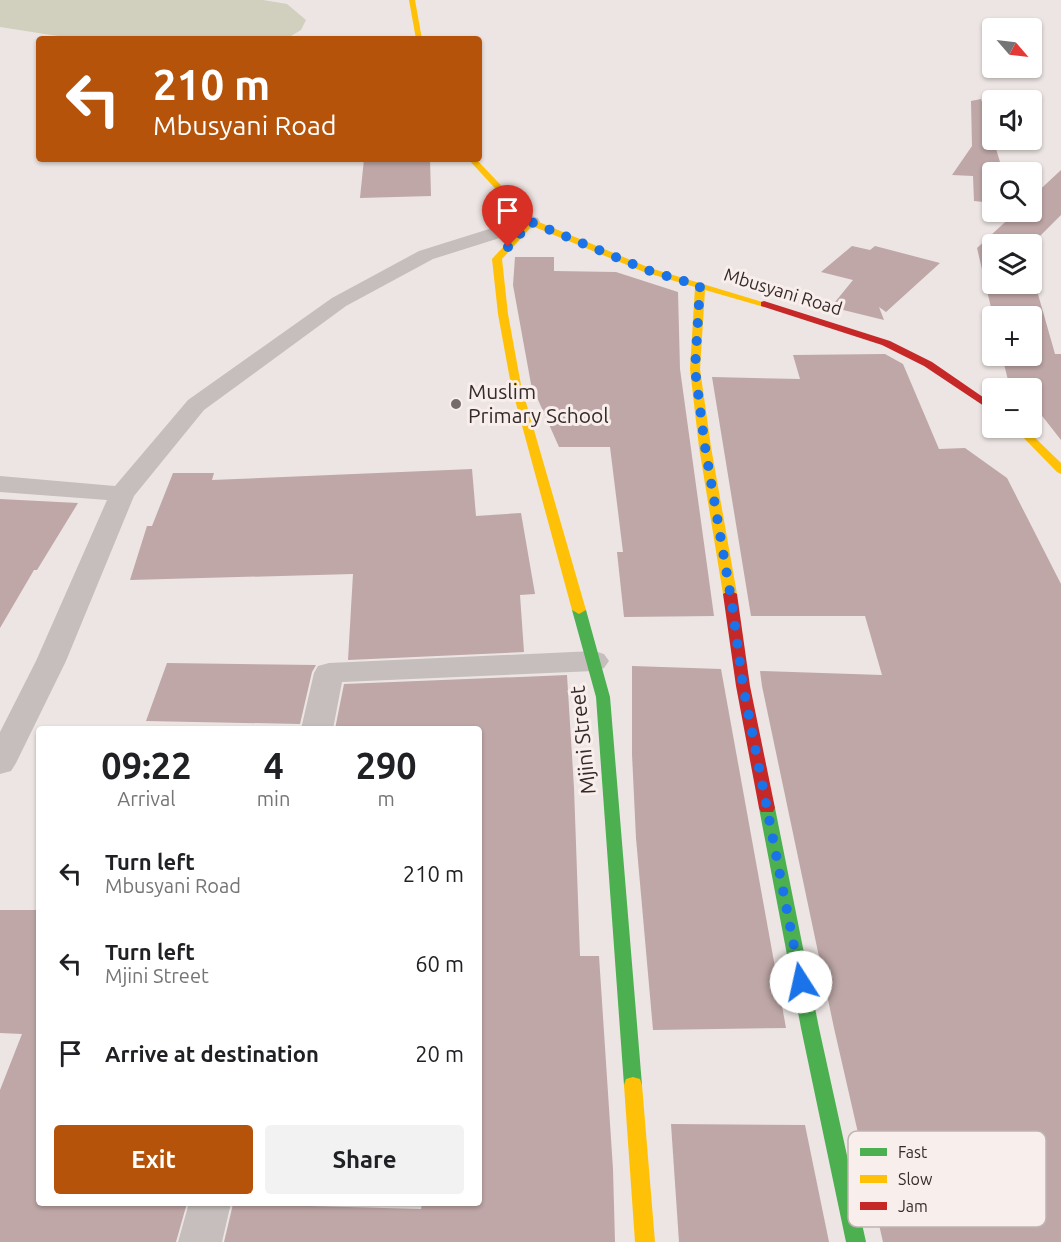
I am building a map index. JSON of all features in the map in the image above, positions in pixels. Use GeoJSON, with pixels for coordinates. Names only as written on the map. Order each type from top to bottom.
{"type":"FeatureCollection","features":[{"type":"Feature","properties":{"kind":"street"},"geometry":{"type":"LineString","coordinates":[[412,0],[418,36]]}},
{"type":"Feature","properties":{"kind":"street","name":"Mbusyani Road"},"geometry":{"type":"LineString","coordinates":[[475,162],[531,222],[647,270],[795,313],[886,343],[928,364],[982,401]]}},
{"type":"Feature","properties":{"kind":"street"},"geometry":{"type":"LineString","coordinates":[[0,763],[8,732],[51,661],[122,494],[196,405],[339,302],[426,255],[531,222]]}},
{"type":"Feature","properties":{"kind":"street","name":"Mjini Street"},"geometry":{"type":"LineString","coordinates":[[531,222],[497,260],[503,314],[516,385],[603,697],[645,1242]]}},
{"type":"Feature","properties":{"kind":"street"},"geometry":{"type":"LineString","coordinates":[[700,286],[695,369],[743,686],[810,1028],[848,1205]]}},
{"type":"Feature","properties":{"kind":"street"},"geometry":{"type":"LineString","coordinates":[[1029,438],[1061,470]]}},
{"type":"Feature","properties":{"kind":"street"},"geometry":{"type":"LineString","coordinates":[[0,484],[122,494]]}},
{"type":"Feature","properties":{"kind":"street"},"geometry":{"type":"LineString","coordinates":[[318,726],[329,673],[594,661]]}},
{"type":"Feature","properties":{"kind":"street"},"geometry":{"type":"LineString","coordinates":[[200,1242],[209,1206]]}},
{"type":"Feature","properties":{"kind":"street"},"geometry":{"type":"LineString","coordinates":[[853,1227],[856,1242]]}},
{"type":"Feature","properties":{"kind":"green space"},"geometry":{"type":"Polygon","coordinates":[[[0,0],[263,0],[287,4],[306,20],[301,30],[291,36],[58,36],[0,27],[0,0]]]}},
{"type":"Feature","properties":{"kind":"building"},"geometry":{"type":"Polygon","coordinates":[[[981,99],[982,102],[982,150],[996,150],[1000,162],[982,162],[982,202],[974,201],[973,176],[952,175],[972,146],[971,101],[981,99]]]}},
{"type":"Feature","properties":{"kind":"building"},"geometry":{"type":"Polygon","coordinates":[[[364,162],[430,162],[431,196],[360,198],[364,162]]]}},
{"type":"Feature","properties":{"kind":"building"},"geometry":{"type":"Polygon","coordinates":[[[1061,170],[1061,215],[1042,234],[992,234],[1005,222],[1042,222],[1042,188],[1061,170]]]}},
{"type":"Feature","properties":{"kind":"building"},"geometry":{"type":"Polygon","coordinates":[[[982,243],[982,269],[977,248],[982,243]]]}},
{"type":"Feature","properties":{"kind":"building"},"geometry":{"type":"Polygon","coordinates":[[[852,246],[870,250],[875,246],[940,263],[886,312],[879,307],[884,320],[831,307],[853,280],[821,272],[852,246]]]}},
{"type":"Feature","properties":{"kind":"building"},"geometry":{"type":"Polygon","coordinates":[[[515,257],[554,257],[554,271],[616,272],[678,292],[680,369],[714,616],[624,617],[617,552],[623,552],[610,447],[559,447],[531,384],[513,285],[515,257]]]}},
{"type":"Feature","properties":{"kind":"building"},"geometry":{"type":"Polygon","coordinates":[[[988,294],[1038,294],[1041,306],[991,306],[988,294]]]}},
{"type":"Feature","properties":{"kind":"building"},"geometry":{"type":"Polygon","coordinates":[[[1042,308],[1055,354],[1061,354],[1061,440],[1042,416],[1042,378],[1008,378],[1004,366],[1042,366],[1042,308]]]}},
{"type":"Feature","properties":{"kind":"building"},"geometry":{"type":"Polygon","coordinates":[[[885,354],[903,364],[939,449],[965,448],[1007,478],[1061,584],[1061,1242],[883,1242],[880,1227],[1046,1227],[1046,1131],[858,1131],[760,671],[882,675],[865,616],[751,616],[712,377],[800,379],[793,355],[885,354]]]}},
{"type":"Feature","properties":{"kind":"building"},"geometry":{"type":"Polygon","coordinates":[[[472,469],[476,516],[521,513],[535,594],[520,595],[524,652],[348,660],[353,574],[130,580],[147,526],[152,526],[173,473],[214,473],[212,480],[472,469]]]}},
{"type":"Feature","properties":{"kind":"building"},"geometry":{"type":"Polygon","coordinates":[[[0,499],[78,503],[37,570],[34,570],[0,628],[0,499]]]}},
{"type":"Feature","properties":{"kind":"building"},"geometry":{"type":"Polygon","coordinates":[[[167,663],[316,665],[312,672],[300,724],[146,721],[167,663]]]}},
{"type":"Feature","properties":{"kind":"building"},"geometry":{"type":"Polygon","coordinates":[[[632,666],[721,669],[786,1028],[653,1030],[636,838],[632,754],[632,666]]]}},
{"type":"Feature","properties":{"kind":"building"},"geometry":{"type":"Polygon","coordinates":[[[567,675],[580,956],[599,956],[613,1169],[615,1242],[224,1242],[233,1206],[421,1209],[422,1206],[482,1206],[482,726],[336,726],[344,684],[567,675]]]}},
{"type":"Feature","properties":{"kind":"building"},"geometry":{"type":"Polygon","coordinates":[[[0,910],[36,910],[36,1206],[186,1206],[176,1242],[0,1242],[0,1090],[22,1034],[0,1033],[0,910]]]}},
{"type":"Feature","properties":{"kind":"building"},"geometry":{"type":"Polygon","coordinates":[[[671,1124],[805,1125],[829,1242],[679,1242],[671,1124]]]}},
{"type":"Feature","properties":{"kind":"traffic: fast"},"geometry":{"type":"LineString","coordinates":[[579,610],[603,697],[633,1085]]}},
{"type":"Feature","properties":{"kind":"traffic: fast"},"geometry":{"type":"LineString","coordinates":[[767,808],[810,1028],[848,1205]]}},
{"type":"Feature","properties":{"kind":"traffic: fast"},"geometry":{"type":"LineString","coordinates":[[853,1227],[856,1242]]}},
{"type":"Feature","properties":{"kind":"traffic: slow"},"geometry":{"type":"LineString","coordinates":[[412,0],[418,36]]}},
{"type":"Feature","properties":{"kind":"traffic: slow"},"geometry":{"type":"LineString","coordinates":[[475,162],[531,222],[647,270],[764,304]]}},
{"type":"Feature","properties":{"kind":"traffic: slow"},"geometry":{"type":"LineString","coordinates":[[531,222],[497,259],[503,314],[516,385],[579,610]]}},
{"type":"Feature","properties":{"kind":"traffic: slow"},"geometry":{"type":"LineString","coordinates":[[700,286],[695,369],[705,447],[730,594]]}},
{"type":"Feature","properties":{"kind":"traffic: slow"},"geometry":{"type":"LineString","coordinates":[[1029,438],[1061,470]]}},
{"type":"Feature","properties":{"kind":"traffic: slow"},"geometry":{"type":"LineString","coordinates":[[633,1085],[645,1242]]}},
{"type":"Feature","properties":{"kind":"traffic: jam"},"geometry":{"type":"LineString","coordinates":[[764,304],[886,343],[928,364],[982,401]]}},
{"type":"Feature","properties":{"kind":"traffic: jam"},"geometry":{"type":"LineString","coordinates":[[730,594],[743,686],[767,808]]}},
{"type":"Feature","properties":{"kind":"place","name":"Muslim Primary School"},"geometry":{"type":"Point","coordinates":[456,404]}},
{"type":"Feature","properties":{"kind":"route"},"geometry":{"type":"LineString","coordinates":[[508,247],[531,222],[647,270],[700,286],[695,369],[705,447],[732,604],[743,686],[801,982]]}}]}
